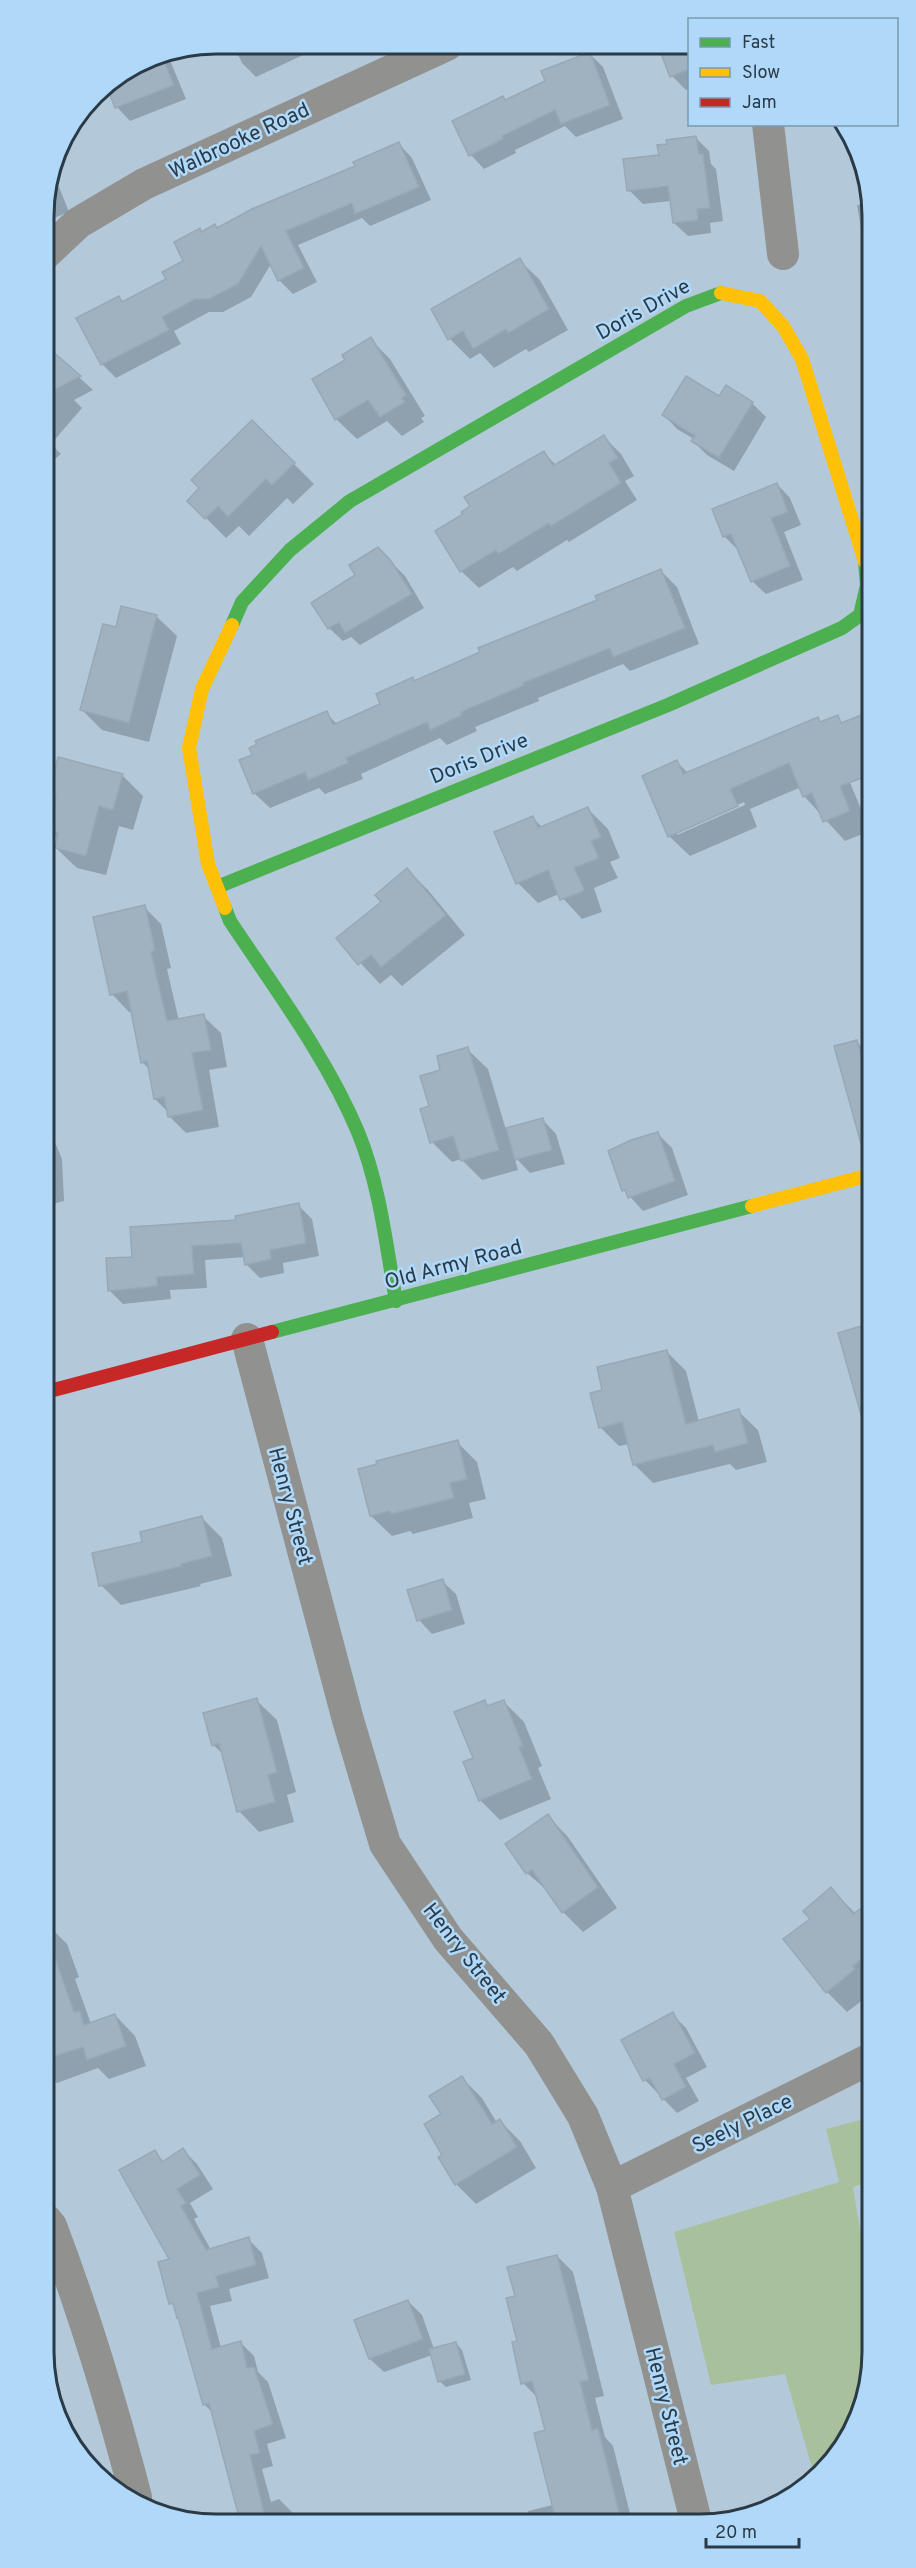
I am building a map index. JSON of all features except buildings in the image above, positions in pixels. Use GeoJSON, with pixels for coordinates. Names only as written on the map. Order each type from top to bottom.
{"type":"FeatureCollection","features":[{"type":"Feature","properties":{"kind":"street","name":"Walbrooke Road"},"geometry":{"type":"LineString","coordinates":[[54,246],[78,223],[144,184],[427,54]]}},
{"type":"Feature","properties":{"kind":"street"},"geometry":{"type":"LineString","coordinates":[[768,126],[783,254]]}},
{"type":"Feature","properties":{"kind":"street","name":"Doris Drive"},"geometry":{"type":"LineString","coordinates":[[396,1301],[377,1191],[357,1133],[330,1073],[230,921],[208,864],[189,748],[202,688],[242,602],[290,550],[350,501],[686,306],[719,292],[760,301],[783,326],[802,359],[862,550]]}},
{"type":"Feature","properties":{"kind":"street","name":"Doris Drive"},"geometry":{"type":"LineString","coordinates":[[217,887],[668,705],[842,628],[860,615],[862,606]]}},
{"type":"Feature","properties":{"kind":"street","name":"Old Army Road"},"geometry":{"type":"LineString","coordinates":[[54,1390],[862,1177]]}},
{"type":"Feature","properties":{"kind":"street","name":"Henry Street"},"geometry":{"type":"LineString","coordinates":[[247,1339],[348,1720],[385,1844],[448,1939],[539,2044],[583,2116],[612,2187],[694,2514]]}},
{"type":"Feature","properties":{"kind":"street","name":"Seely Place"},"geometry":{"type":"LineString","coordinates":[[612,2187],[862,2063]]}},
{"type":"Feature","properties":{"kind":"street"},"geometry":{"type":"LineString","coordinates":[[54,2234],[76,2292],[113,2411],[135,2492]]}},
{"type":"Feature","properties":{"kind":"green space"},"geometry":{"type":"Polygon","coordinates":[[[862,2120],[862,2184],[853,2187],[862,2235],[862,2363],[850,2414],[835,2442],[812,2469],[785,2374],[711,2385],[674,2232],[839,2182],[826,2129],[862,2120]]]}},
{"type":"Feature","properties":{"kind":"traffic: fast"},"geometry":{"type":"LineString","coordinates":[[232,625],[242,602],[290,550],[350,501],[686,306],[721,293]]}},
{"type":"Feature","properties":{"kind":"traffic: fast"},"geometry":{"type":"LineString","coordinates":[[217,887],[668,705],[842,628],[860,615],[862,606]]}},
{"type":"Feature","properties":{"kind":"traffic: fast"},"geometry":{"type":"LineString","coordinates":[[225,908],[230,921],[315,1050],[358,1132],[377,1194],[396,1301]]}},
{"type":"Feature","properties":{"kind":"traffic: fast"},"geometry":{"type":"LineString","coordinates":[[272,1332],[752,1206]]}},
{"type":"Feature","properties":{"kind":"traffic: slow"},"geometry":{"type":"LineString","coordinates":[[721,293],[760,301],[783,326],[802,359],[862,552]]}},
{"type":"Feature","properties":{"kind":"traffic: slow"},"geometry":{"type":"LineString","coordinates":[[225,908],[208,864],[189,748],[202,689],[232,625]]}},
{"type":"Feature","properties":{"kind":"traffic: slow"},"geometry":{"type":"LineString","coordinates":[[752,1206],[862,1177]]}},
{"type":"Feature","properties":{"kind":"traffic: jam"},"geometry":{"type":"LineString","coordinates":[[54,1390],[272,1332]]}}]}
